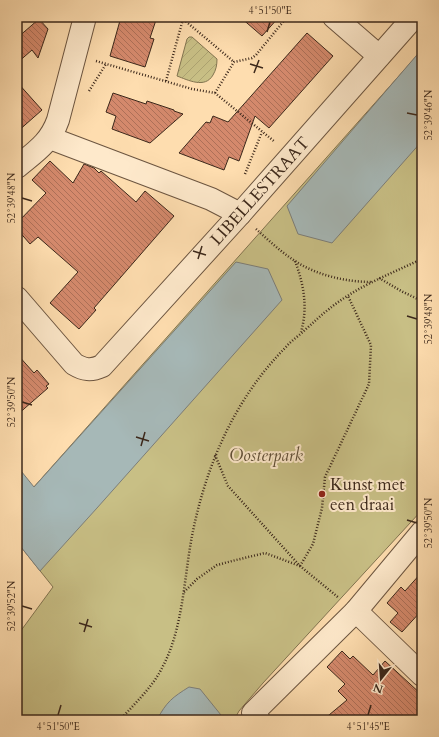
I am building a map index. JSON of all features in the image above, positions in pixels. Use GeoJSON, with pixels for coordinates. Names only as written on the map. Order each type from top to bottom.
{"type":"FeatureCollection","features":[{"type":"Feature","properties":{"kind":"street"},"geometry":{"type":"LineString","coordinates":[[17,167],[50,138],[58,120],[85,17]]}},
{"type":"Feature","properties":{"kind":"street"},"geometry":{"type":"LineString","coordinates":[[334,17],[378,56]]}},
{"type":"Feature","properties":{"kind":"street","name":"LIBELLESTRAAT"},"geometry":{"type":"LineString","coordinates":[[17,298],[74,364],[87,370],[102,366],[235,212],[291,156],[414,17]]}},
{"type":"Feature","properties":{"kind":"street"},"geometry":{"type":"LineString","coordinates":[[50,138],[211,199],[235,212]]}},
{"type":"Feature","properties":{"kind":"street"},"geometry":{"type":"LineString","coordinates":[[259,720],[253,713],[356,611],[422,532]]}},
{"type":"Feature","properties":{"kind":"street"},"geometry":{"type":"LineString","coordinates":[[356,611],[422,675]]}},
{"type":"Feature","properties":{"kind":"path"},"geometry":{"type":"LineString","coordinates":[[215,92],[234,62],[252,58],[256,55],[287,17]]}},
{"type":"Feature","properties":{"kind":"path"},"geometry":{"type":"LineString","coordinates":[[166,81],[183,18],[234,62]]}},
{"type":"Feature","properties":{"kind":"path"},"geometry":{"type":"LineString","coordinates":[[75,55],[192,89],[215,92],[291,156]]}},
{"type":"Feature","properties":{"kind":"path"},"geometry":{"type":"LineString","coordinates":[[262,132],[235,212],[295,261],[329,276],[356,282],[372,282]]}},
{"type":"Feature","properties":{"kind":"path"},"geometry":{"type":"LineString","coordinates":[[120,720],[145,692],[163,667],[173,642],[183,592],[192,532],[200,500],[215,455],[231,422],[254,384],[285,348],[329,309],[379,278],[422,259]]}},
{"type":"Feature","properties":{"kind":"path"},"geometry":{"type":"LineString","coordinates":[[295,261],[302,280],[305,303],[305,321],[301,334]]}},
{"type":"Feature","properties":{"kind":"path"},"geometry":{"type":"LineString","coordinates":[[379,278],[422,301]]}},
{"type":"Feature","properties":{"kind":"path"},"geometry":{"type":"LineString","coordinates":[[300,566],[313,544],[322,508],[325,477],[368,384],[371,345],[348,296]]}},
{"type":"Feature","properties":{"kind":"path"},"geometry":{"type":"LineString","coordinates":[[215,455],[228,486],[300,566],[356,611]]}},
{"type":"Feature","properties":{"kind":"path"},"geometry":{"type":"LineString","coordinates":[[183,592],[197,579],[217,565],[236,560],[265,554],[300,566]]}},
{"type":"Feature","properties":{"kind":"green space"},"geometry":{"type":"Polygon","coordinates":[[[192,37],[217,59],[214,73],[206,82],[201,83],[191,81],[177,76],[187,39],[192,37]]]}},
{"type":"Feature","properties":{"kind":"green space","name":"Oosterpark"},"geometry":{"type":"Polygon","coordinates":[[[422,50],[422,510],[263,683],[239,711],[234,720],[17,720],[17,636],[53,587],[17,542],[17,506],[422,50]]]}},
{"type":"Feature","properties":{"kind":"shaded area"},"geometry":{"type":"Polygon","coordinates":[[[422,49],[422,141],[332,243],[298,234],[287,206],[422,49]]]}},
{"type":"Feature","properties":{"kind":"shaded area"},"geometry":{"type":"Polygon","coordinates":[[[236,262],[268,269],[282,300],[40,571],[17,542],[17,466],[34,487],[236,262]]]}},
{"type":"Feature","properties":{"kind":"shaded area"},"geometry":{"type":"Polygon","coordinates":[[[189,687],[200,689],[225,720],[157,720],[170,700],[189,687]]]}},
{"type":"Feature","properties":{"kind":"building"},"geometry":{"type":"Polygon","coordinates":[[[121,17],[157,17],[150,38],[154,39],[145,67],[110,56],[121,17]]]}},
{"type":"Feature","properties":{"kind":"building"},"geometry":{"type":"Polygon","coordinates":[[[240,17],[279,17],[262,36],[240,17]]]}},
{"type":"Feature","properties":{"kind":"building"},"geometry":{"type":"Polygon","coordinates":[[[39,19],[48,29],[38,58],[32,50],[17,63],[17,38],[39,19]]]}},
{"type":"Feature","properties":{"kind":"building"},"geometry":{"type":"Polygon","coordinates":[[[307,33],[333,56],[269,128],[255,116],[239,161],[229,157],[224,170],[179,153],[206,122],[210,123],[213,116],[228,122],[307,33]]]}},
{"type":"Feature","properties":{"kind":"building"},"geometry":{"type":"Polygon","coordinates":[[[17,82],[42,110],[17,132],[17,82]]]}},
{"type":"Feature","properties":{"kind":"building"},"geometry":{"type":"Polygon","coordinates":[[[113,93],[146,104],[147,101],[183,114],[150,143],[112,129],[116,116],[106,112],[113,93]]]}},
{"type":"Feature","properties":{"kind":"building"},"geometry":{"type":"Polygon","coordinates":[[[50,161],[73,183],[84,164],[94,168],[99,173],[101,171],[136,202],[145,191],[174,216],[94,308],[96,310],[79,329],[50,303],[78,272],[38,237],[30,244],[17,229],[17,223],[46,193],[32,180],[50,161]]]}},
{"type":"Feature","properties":{"kind":"building"},"geometry":{"type":"Polygon","coordinates":[[[17,354],[34,373],[37,370],[49,384],[46,386],[48,388],[17,415],[17,354]]]}},
{"type":"Feature","properties":{"kind":"building"},"geometry":{"type":"Polygon","coordinates":[[[422,572],[422,610],[402,632],[390,622],[398,613],[387,603],[401,587],[405,591],[422,572]]]}},
{"type":"Feature","properties":{"kind":"building"},"geometry":{"type":"Polygon","coordinates":[[[342,651],[350,659],[353,656],[373,675],[385,661],[422,695],[422,720],[323,720],[347,700],[338,691],[345,684],[327,667],[342,651]]]}},
{"type":"Feature","properties":{"kind":"place","name":"Kunst met een draai"},"geometry":{"type":"Point","coordinates":[322,494]}}]}
